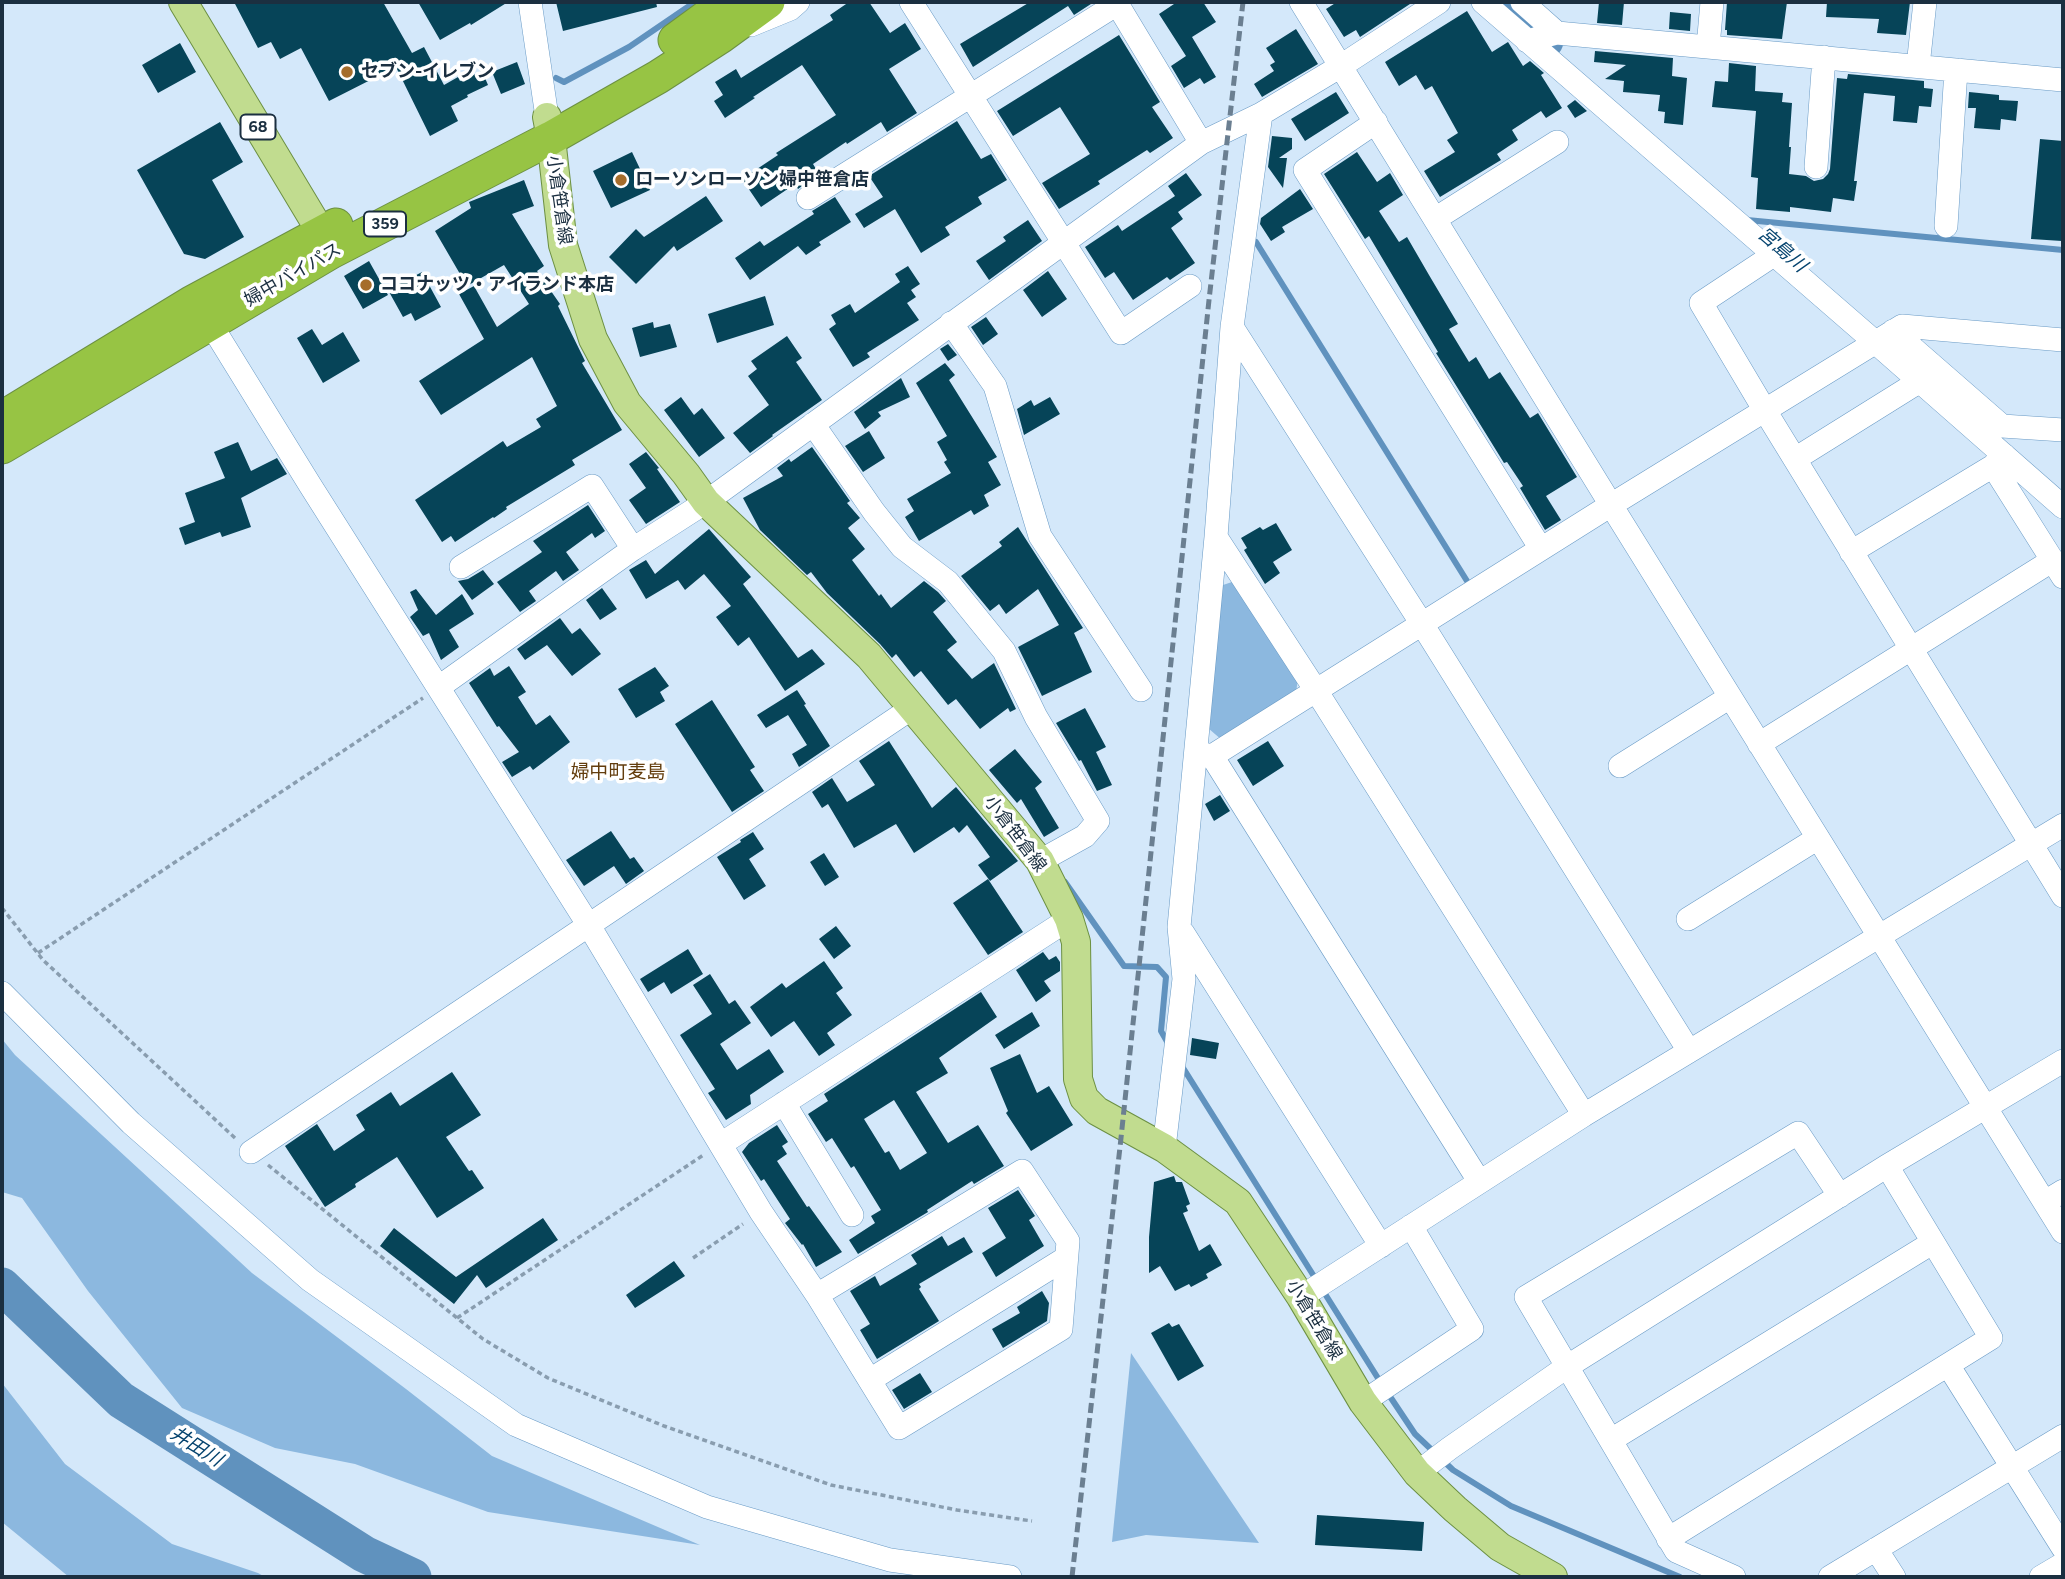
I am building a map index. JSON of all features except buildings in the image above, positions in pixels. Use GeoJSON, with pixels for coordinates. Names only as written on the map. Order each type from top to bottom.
{"type":"FeatureCollection","features":[{"type":"Feature","properties":{"kind":"highway","name":"婦中バイパス"},"geometry":{"type":"LineString","coordinates":[[2,418],[191,303],[326,242],[549,128],[648,58],[718,15],[768,2]]}},
{"type":"Feature","properties":{"kind":"highway","name":"婦中バイパス"},"geometry":{"type":"LineString","coordinates":[[2,447],[210,323],[326,242]]}},
{"type":"Feature","properties":{"kind":"main road","name":"68"},"geometry":{"type":"LineString","coordinates":[[183,2],[326,242]]}},
{"type":"Feature","properties":{"kind":"main road","name":"小倉笹倉線"},"geometry":{"type":"LineString","coordinates":[[549,128],[564,244],[593,339],[627,403],[706,502],[869,656],[1040,861],[1069,919],[1076,942],[1078,1079],[1084,1098],[1097,1111],[1164,1148],[1238,1202],[1301,1297],[1363,1402],[1417,1472],[1500,1547],[1553,1577]]}},
{"type":"Feature","properties":{"kind":"street"},"geometry":{"type":"LineString","coordinates":[[530,2],[549,128]]}},
{"type":"Feature","properties":{"kind":"street"},"geometry":{"type":"LineString","coordinates":[[718,15],[790,9],[798,2]]}},
{"type":"Feature","properties":{"kind":"street"},"geometry":{"type":"LineString","coordinates":[[911,2],[1121,332],[1190,286]]}},
{"type":"Feature","properties":{"kind":"street"},"geometry":{"type":"LineString","coordinates":[[1301,2],[1986,1108],[2054,1197],[2063,1232]]}},
{"type":"Feature","properties":{"kind":"street"},"geometry":{"type":"LineString","coordinates":[[439,687],[633,549],[706,502],[1201,143],[1261,114],[1439,2]]}},
{"type":"Feature","properties":{"kind":"street"},"geometry":{"type":"LineString","coordinates":[[1483,2],[1774,254],[2002,426],[2063,430]]}},
{"type":"Feature","properties":{"kind":"street"},"geometry":{"type":"LineString","coordinates":[[1522,2],[1557,33]]}},
{"type":"Feature","properties":{"kind":"street"},"geometry":{"type":"LineString","coordinates":[[1708,47],[1712,2]]}},
{"type":"Feature","properties":{"kind":"street"},"geometry":{"type":"LineString","coordinates":[[1918,66],[1925,2]]}},
{"type":"Feature","properties":{"kind":"street"},"geometry":{"type":"LineString","coordinates":[[808,198],[1116,3],[1201,143]]}},
{"type":"Feature","properties":{"kind":"street"},"geometry":{"type":"LineString","coordinates":[[1527,41],[1557,33],[2063,80]]}},
{"type":"Feature","properties":{"kind":"street"},"geometry":{"type":"LineString","coordinates":[[1816,167],[1824,57]]}},
{"type":"Feature","properties":{"kind":"street"},"geometry":{"type":"LineString","coordinates":[[1946,226],[1956,70]]}},
{"type":"Feature","properties":{"kind":"street"},"geometry":{"type":"LineString","coordinates":[[1164,1148],[1184,979],[1179,927],[1204,754],[1216,537],[1232,327],[1261,114]]}},
{"type":"Feature","properties":{"kind":"street"},"geometry":{"type":"LineString","coordinates":[[1376,122],[1305,170],[1541,549]]}},
{"type":"Feature","properties":{"kind":"street"},"geometry":{"type":"LineString","coordinates":[[1435,219],[1557,142]]}},
{"type":"Feature","properties":{"kind":"street"},"geometry":{"type":"LineString","coordinates":[[1774,254],[1701,303],[2063,896]]}},
{"type":"Feature","properties":{"kind":"street"},"geometry":{"type":"LineString","coordinates":[[210,323],[588,925],[761,1212],[817,1295],[900,1428],[1061,1329],[1068,1241],[1022,1171],[817,1295]]}},
{"type":"Feature","properties":{"kind":"street"},"geometry":{"type":"LineString","coordinates":[[951,323],[995,386],[1040,536],[1142,690]]}},
{"type":"Feature","properties":{"kind":"street"},"geometry":{"type":"LineString","coordinates":[[1204,754],[1317,692],[1611,505],[1902,326],[2063,340]]}},
{"type":"Feature","properties":{"kind":"street"},"geometry":{"type":"LineString","coordinates":[[1232,327],[1422,624],[1689,1051]]}},
{"type":"Feature","properties":{"kind":"street"},"geometry":{"type":"LineString","coordinates":[[1884,336],[1920,381],[1998,461],[2063,507]]}},
{"type":"Feature","properties":{"kind":"street"},"geometry":{"type":"LineString","coordinates":[[1795,459],[1920,381]]}},
{"type":"Feature","properties":{"kind":"street"},"geometry":{"type":"LineString","coordinates":[[813,424],[874,512],[902,547],[948,582],[1004,651],[1036,717],[1098,821],[1085,836],[1040,861]]}},
{"type":"Feature","properties":{"kind":"street"},"geometry":{"type":"LineString","coordinates":[[1851,552],[1998,461]]}},
{"type":"Feature","properties":{"kind":"street"},"geometry":{"type":"LineString","coordinates":[[1759,744],[1911,649],[2058,568],[1998,461]]}},
{"type":"Feature","properties":{"kind":"street"},"geometry":{"type":"LineString","coordinates":[[461,567],[592,486],[633,549]]}},
{"type":"Feature","properties":{"kind":"street"},"geometry":{"type":"LineString","coordinates":[[1216,537],[1584,1115]]}},
{"type":"Feature","properties":{"kind":"street"},"geometry":{"type":"LineString","coordinates":[[1620,766],[1730,697]]}},
{"type":"Feature","properties":{"kind":"street"},"geometry":{"type":"LineString","coordinates":[[251,1152],[912,708]]}},
{"type":"Feature","properties":{"kind":"street"},"geometry":{"type":"LineString","coordinates":[[1204,754],[1479,1181]]}},
{"type":"Feature","properties":{"kind":"street"},"geometry":{"type":"LineString","coordinates":[[1301,1297],[1584,1115],[2063,825]]}},
{"type":"Feature","properties":{"kind":"street"},"geometry":{"type":"LineString","coordinates":[[1688,919],[1818,838]]}},
{"type":"Feature","properties":{"kind":"street"},"geometry":{"type":"LineString","coordinates":[[721,1144],[1069,919]]}},
{"type":"Feature","properties":{"kind":"street"},"geometry":{"type":"LineString","coordinates":[[1179,927],[1381,1246]]}},
{"type":"Feature","properties":{"kind":"street"},"geometry":{"type":"LineString","coordinates":[[2,993],[131,1123],[310,1280],[516,1425],[708,1507],[890,1560],[1010,1577]]}},
{"type":"Feature","properties":{"kind":"street"},"geometry":{"type":"LineString","coordinates":[[1417,1472],[1567,1366],[1887,1166],[2063,1061]]}},
{"type":"Feature","properties":{"kind":"street"},"geometry":{"type":"LineString","coordinates":[[784,1103],[852,1215]]}},
{"type":"Feature","properties":{"kind":"street"},"geometry":{"type":"LineString","coordinates":[[1734,1577],[1676,1551],[1526,1297],[1798,1133],[1839,1196]]}},
{"type":"Feature","properties":{"kind":"street"},"geometry":{"type":"LineString","coordinates":[[1668,1539],[1991,1338],[1887,1166]]}},
{"type":"Feature","properties":{"kind":"street"},"geometry":{"type":"LineString","coordinates":[[1363,1402],[1472,1329],[1411,1226]]}},
{"type":"Feature","properties":{"kind":"street"},"geometry":{"type":"LineString","coordinates":[[1611,1440],[1932,1243]]}},
{"type":"Feature","properties":{"kind":"street"},"geometry":{"type":"LineString","coordinates":[[870,1380],[1066,1258]]}},
{"type":"Feature","properties":{"kind":"street"},"geometry":{"type":"LineString","coordinates":[[1948,1365],[2063,1548]]}},
{"type":"Feature","properties":{"kind":"street"},"geometry":{"type":"LineString","coordinates":[[1830,1577],[2063,1436]]}},
{"type":"Feature","properties":{"kind":"street"},"geometry":{"type":"LineString","coordinates":[[1876,1549],[1894,1577]]}},
{"type":"Feature","properties":{"kind":"street"},"geometry":{"type":"LineString","coordinates":[[2041,1577],[2063,1564]]}},
{"type":"Feature","properties":{"kind":"path"},"geometry":{"type":"LineString","coordinates":[[38,953],[439,687]]}},
{"type":"Feature","properties":{"kind":"path"},"geometry":{"type":"LineString","coordinates":[[2,908],[43,960],[251,1152],[483,1339],[548,1378],[677,1431],[831,1485],[957,1510],[1031,1521]]}},
{"type":"Feature","properties":{"kind":"path"},"geometry":{"type":"LineString","coordinates":[[457,1318],[721,1144]]}},
{"type":"Feature","properties":{"kind":"path"},"geometry":{"type":"LineString","coordinates":[[693,1258],[761,1212]]}},
{"type":"Feature","properties":{"kind":"shaded area"},"geometry":{"type":"Polygon","coordinates":[[[1238,580],[1298,675],[1296,695],[1223,741],[1208,728],[1220,586],[1238,580]]]}},
{"type":"Feature","properties":{"kind":"shaded area"},"geometry":{"type":"Polygon","coordinates":[[[2,1039],[15,1055],[252,1273],[492,1456],[700,1545],[488,1512],[355,1464],[275,1448],[182,1408],[88,1291],[22,1198],[2,1192],[2,1039]]]}},
{"type":"Feature","properties":{"kind":"shaded area"},"geometry":{"type":"Polygon","coordinates":[[[1131,1353],[1259,1543],[1146,1535],[1112,1542],[1131,1353]]]}},
{"type":"Feature","properties":{"kind":"shaded area"},"geometry":{"type":"Polygon","coordinates":[[[2,1383],[65,1464],[172,1544],[265,1577],[69,1577],[2,1522],[2,1383]]]}},
{"type":"Feature","properties":{"kind":"waterway"},"geometry":{"type":"LineString","coordinates":[[556,78],[564,82],[629,47],[695,2]]}},
{"type":"Feature","properties":{"kind":"waterway","name":"宮島川"},"geometry":{"type":"LineString","coordinates":[[1500,2],[1545,41]]}},
{"type":"Feature","properties":{"kind":"waterway"},"geometry":{"type":"LineString","coordinates":[[1747,220],[2063,250]]}},
{"type":"Feature","properties":{"kind":"waterway"},"geometry":{"type":"LineString","coordinates":[[1256,242],[1467,581]]}},
{"type":"Feature","properties":{"kind":"waterway"},"geometry":{"type":"LineString","coordinates":[[1065,882],[1124,966],[1157,967],[1166,977],[1161,1031],[1169,1045]]}},
{"type":"Feature","properties":{"kind":"waterway"},"geometry":{"type":"LineString","coordinates":[[1180,1063],[1381,1383]]}},
{"type":"Feature","properties":{"kind":"waterway","name":"井田川"},"geometry":{"type":"LineString","coordinates":[[2,1286],[121,1400],[364,1554],[413,1577]]}},
{"type":"Feature","properties":{"kind":"waterway"},"geometry":{"type":"LineString","coordinates":[[1387,1392],[1415,1434],[1453,1470],[1511,1506],[1680,1577]]}},
{"type":"Feature","properties":{"kind":"railway"},"geometry":{"type":"LineString","coordinates":[[1072,1577],[1243,2]]}},
{"type":"Feature","properties":{"kind":"place","name":"セブン-イレブン"},"geometry":{"type":"Point","coordinates":[347,72]}},
{"type":"Feature","properties":{"kind":"place","name":"ローソンローソン婦中笹倉店"},"geometry":{"type":"Point","coordinates":[621,180]}},
{"type":"Feature","properties":{"kind":"place","name":"ココナッツ・アイランド本店"},"geometry":{"type":"Point","coordinates":[366,285]}},
{"type":"Feature","properties":{"kind":"district","name":"婦中町麦島"},"geometry":{"type":"Point","coordinates":[618,772]}}]}
